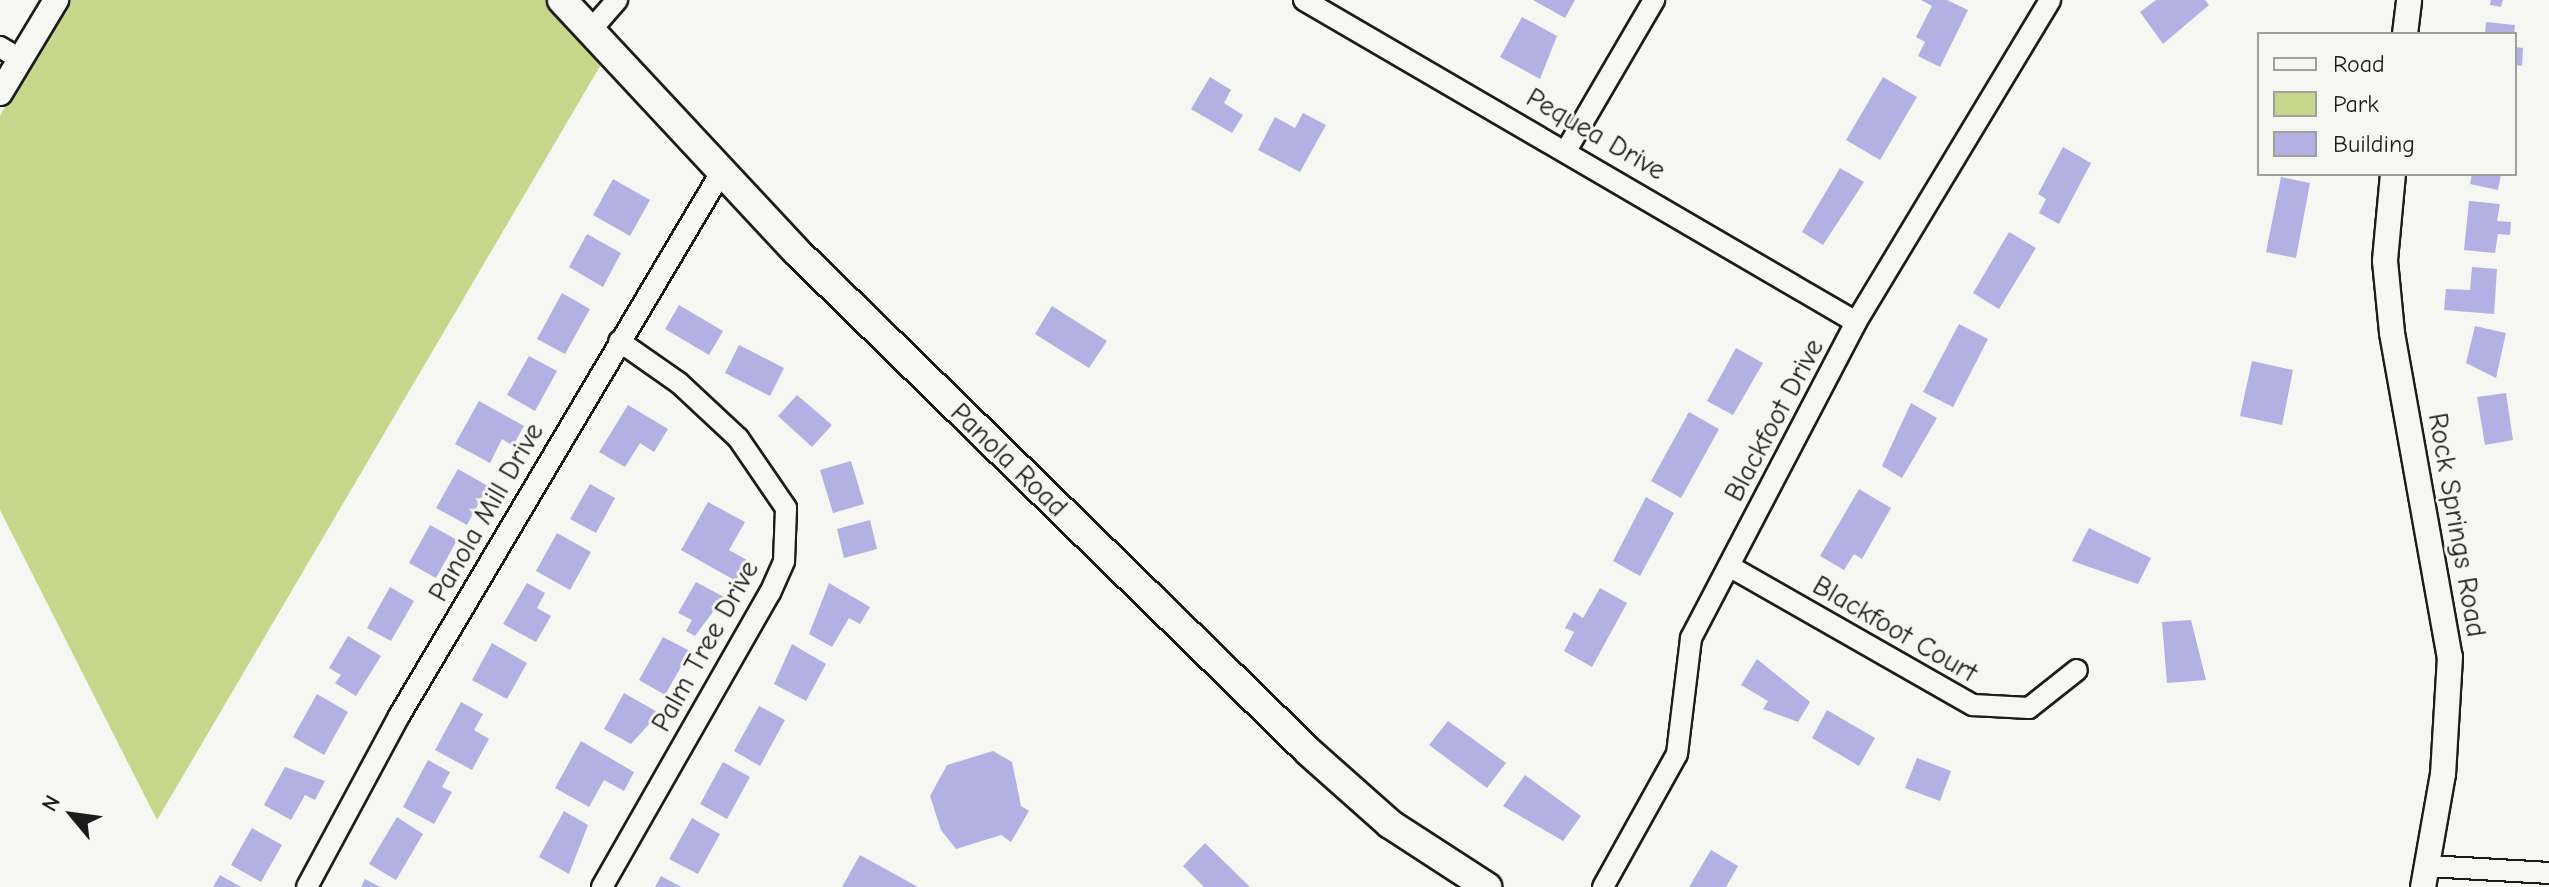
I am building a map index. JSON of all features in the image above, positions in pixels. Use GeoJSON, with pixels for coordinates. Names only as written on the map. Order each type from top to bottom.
{"type":"FeatureCollection","features":[{"type":"Feature","properties":{"kind":"main road","name":"Panola Road"},"geometry":{"type":"LineString","coordinates":[[562,0],[722,171],[1309,752],[1390,824],[1487,887]]}},
{"type":"Feature","properties":{"kind":"street"},"geometry":{"type":"LineString","coordinates":[[0,93],[10,53],[56,0]]}},
{"type":"Feature","properties":{"kind":"street"},"geometry":{"type":"LineString","coordinates":[[591,30],[617,0]]}},
{"type":"Feature","properties":{"kind":"street","name":"Pequea Drive"},"geometry":{"type":"LineString","coordinates":[[1304,0],[1567,149],[1856,322]]}},
{"type":"Feature","properties":{"kind":"street"},"geometry":{"type":"LineString","coordinates":[[1567,149],[1654,0]]}},
{"type":"Feature","properties":{"kind":"street","name":"Blackfoot Drive"},"geometry":{"type":"LineString","coordinates":[[1603,887],[1677,754],[1691,638],[1856,322],[2050,0]]}},
{"type":"Feature","properties":{"kind":"street"},"geometry":{"type":"LineString","coordinates":[[2405,32],[2409,0]]}},
{"type":"Feature","properties":{"kind":"street","name":"Panola Mill Drive"},"geometry":{"type":"LineString","coordinates":[[307,887],[619,341],[722,171]]}},
{"type":"Feature","properties":{"kind":"street","name":"Rock Springs Road"},"geometry":{"type":"LineString","coordinates":[[2393,176],[2385,261],[2392,333],[2450,657],[2426,877]]}},
{"type":"Feature","properties":{"kind":"street","name":"Palm Tree Drive"},"geometry":{"type":"LineString","coordinates":[[602,887],[770,593],[784,561],[786,521],[786,508],[738,438],[679,383],[619,341]]}},
{"type":"Feature","properties":{"kind":"street","name":"Blackfoot Court"},"geometry":{"type":"LineString","coordinates":[[1729,566],[1973,705],[2029,708],[2077,670]]}},
{"type":"Feature","properties":{"kind":"street"},"geometry":{"type":"LineString","coordinates":[[2426,877],[2549,873]]}},
{"type":"Feature","properties":{"kind":"green space"},"geometry":{"type":"Polygon","coordinates":[[[62,0],[558,0],[606,56],[157,820],[0,510],[0,116],[62,0]]]}},
{"type":"Feature","properties":{"kind":"building"},"geometry":{"type":"Polygon","coordinates":[[[1533,0],[1575,0],[1565,18],[1533,0]]]}},
{"type":"Feature","properties":{"kind":"building"},"geometry":{"type":"Polygon","coordinates":[[[1921,0],[1947,0],[1968,10],[1940,67],[1918,56],[1925,42],[1916,37],[1932,6],[1921,0]]]}},
{"type":"Feature","properties":{"kind":"building"},"geometry":{"type":"Polygon","coordinates":[[[2156,0],[2205,0],[2209,5],[2163,44],[2140,12],[2156,0]]]}},
{"type":"Feature","properties":{"kind":"building"},"geometry":{"type":"Polygon","coordinates":[[[2491,0],[2503,0],[2501,7],[2490,5],[2491,0]]]}},
{"type":"Feature","properties":{"kind":"building"},"geometry":{"type":"Polygon","coordinates":[[[1522,17],[1557,36],[1540,79],[1500,57],[1522,17]]]}},
{"type":"Feature","properties":{"kind":"building"},"geometry":{"type":"Polygon","coordinates":[[[2486,22],[2515,25],[2514,32],[2485,32],[2486,22]]]}},
{"type":"Feature","properties":{"kind":"building"},"geometry":{"type":"Polygon","coordinates":[[[2517,47],[2523,48],[2522,66],[2517,65],[2517,47]]]}},
{"type":"Feature","properties":{"kind":"building"},"geometry":{"type":"Polygon","coordinates":[[[1210,77],[1231,90],[1224,103],[1243,115],[1232,133],[1191,109],[1210,77]]]}},
{"type":"Feature","properties":{"kind":"building"},"geometry":{"type":"Polygon","coordinates":[[[1883,77],[1917,97],[1880,160],[1846,140],[1883,77]]]}},
{"type":"Feature","properties":{"kind":"building"},"geometry":{"type":"Polygon","coordinates":[[[1303,113],[1326,125],[1300,172],[1258,150],[1275,117],[1295,128],[1303,113]]]}},
{"type":"Feature","properties":{"kind":"building"},"geometry":{"type":"Polygon","coordinates":[[[2063,147],[2091,163],[2059,224],[2039,213],[2046,199],[2038,194],[2063,147]]]}},
{"type":"Feature","properties":{"kind":"building"},"geometry":{"type":"Polygon","coordinates":[[[1840,168],[1864,182],[1823,245],[1802,232],[1840,168]]]}},
{"type":"Feature","properties":{"kind":"building"},"geometry":{"type":"Polygon","coordinates":[[[2472,176],[2501,176],[2498,190],[2470,184],[2472,176]]]}},
{"type":"Feature","properties":{"kind":"building"},"geometry":{"type":"Polygon","coordinates":[[[2281,177],[2310,183],[2296,258],[2266,252],[2281,177]]]}},
{"type":"Feature","properties":{"kind":"building"},"geometry":{"type":"Polygon","coordinates":[[[613,179],[650,200],[630,236],[593,215],[613,179]]]}},
{"type":"Feature","properties":{"kind":"building"},"geometry":{"type":"Polygon","coordinates":[[[2469,201],[2500,204],[2497,221],[2511,222],[2510,235],[2498,234],[2495,253],[2464,250],[2469,201]]]}},
{"type":"Feature","properties":{"kind":"building"},"geometry":{"type":"Polygon","coordinates":[[[2009,232],[2036,248],[1999,309],[1973,293],[2009,232]]]}},
{"type":"Feature","properties":{"kind":"building"},"geometry":{"type":"Polygon","coordinates":[[[587,234],[621,253],[603,287],[569,267],[587,234]]]}},
{"type":"Feature","properties":{"kind":"building"},"geometry":{"type":"Polygon","coordinates":[[[2472,267],[2497,269],[2494,314],[2444,310],[2446,289],[2470,290],[2472,267]]]}},
{"type":"Feature","properties":{"kind":"building"},"geometry":{"type":"Polygon","coordinates":[[[562,293],[590,309],[565,354],[537,339],[562,293]]]}},
{"type":"Feature","properties":{"kind":"building"},"geometry":{"type":"Polygon","coordinates":[[[679,305],[723,331],[709,355],[665,329],[679,305]]]}},
{"type":"Feature","properties":{"kind":"building"},"geometry":{"type":"Polygon","coordinates":[[[1052,306],[1107,341],[1089,368],[1035,334],[1052,306]]]}},
{"type":"Feature","properties":{"kind":"building"},"geometry":{"type":"Polygon","coordinates":[[[1959,324],[1988,339],[1953,407],[1923,392],[1959,324]]]}},
{"type":"Feature","properties":{"kind":"building"},"geometry":{"type":"Polygon","coordinates":[[[2475,326],[2506,333],[2496,378],[2466,363],[2475,326]]]}},
{"type":"Feature","properties":{"kind":"building"},"geometry":{"type":"Polygon","coordinates":[[[739,345],[784,368],[770,396],[725,373],[739,345]]]}},
{"type":"Feature","properties":{"kind":"building"},"geometry":{"type":"Polygon","coordinates":[[[1736,348],[1763,363],[1733,415],[1707,401],[1736,348]]]}},
{"type":"Feature","properties":{"kind":"building"},"geometry":{"type":"Polygon","coordinates":[[[529,356],[557,371],[535,411],[507,395],[529,356]]]}},
{"type":"Feature","properties":{"kind":"building"},"geometry":{"type":"Polygon","coordinates":[[[2252,361],[2293,370],[2282,425],[2240,416],[2252,361]]]}},
{"type":"Feature","properties":{"kind":"building"},"geometry":{"type":"Polygon","coordinates":[[[2506,393],[2513,440],[2485,445],[2477,397],[2506,393]]]}},
{"type":"Feature","properties":{"kind":"building"},"geometry":{"type":"Polygon","coordinates":[[[797,395],[832,425],[812,447],[778,416],[797,395]]]}},
{"type":"Feature","properties":{"kind":"building"},"geometry":{"type":"Polygon","coordinates":[[[479,401],[524,426],[513,446],[502,439],[490,463],[455,444],[479,401]]]}},
{"type":"Feature","properties":{"kind":"building"},"geometry":{"type":"Polygon","coordinates":[[[1911,403],[1937,418],[1902,478],[1882,466],[1911,403]]]}},
{"type":"Feature","properties":{"kind":"building"},"geometry":{"type":"Polygon","coordinates":[[[628,405],[668,429],[654,452],[640,443],[625,467],[599,452],[628,405]]]}},
{"type":"Feature","properties":{"kind":"building"},"geometry":{"type":"Polygon","coordinates":[[[1689,412],[1719,429],[1681,498],[1651,481],[1689,412]]]}},
{"type":"Feature","properties":{"kind":"building"},"geometry":{"type":"Polygon","coordinates":[[[851,461],[864,504],[833,513],[820,470],[851,461]]]}},
{"type":"Feature","properties":{"kind":"building"},"geometry":{"type":"Polygon","coordinates":[[[458,469],[488,486],[467,525],[436,508],[458,469]]]}},
{"type":"Feature","properties":{"kind":"building"},"geometry":{"type":"Polygon","coordinates":[[[590,484],[615,498],[596,533],[570,519],[590,484]]]}},
{"type":"Feature","properties":{"kind":"building"},"geometry":{"type":"Polygon","coordinates":[[[1859,489],[1891,508],[1862,559],[1854,554],[1844,570],[1820,556],[1859,489]]]}},
{"type":"Feature","properties":{"kind":"building"},"geometry":{"type":"Polygon","coordinates":[[[1646,497],[1674,513],[1640,576],[1613,561],[1646,497]]]}},
{"type":"Feature","properties":{"kind":"building"},"geometry":{"type":"Polygon","coordinates":[[[708,502],[745,522],[729,550],[747,560],[736,581],[681,550],[708,502]]]}},
{"type":"Feature","properties":{"kind":"building"},"geometry":{"type":"Polygon","coordinates":[[[870,520],[877,549],[844,558],[837,529],[870,520]]]}},
{"type":"Feature","properties":{"kind":"building"},"geometry":{"type":"Polygon","coordinates":[[[430,525],[457,540],[436,578],[409,563],[430,525]]]}},
{"type":"Feature","properties":{"kind":"building"},"geometry":{"type":"Polygon","coordinates":[[[2089,528],[2151,558],[2138,584],[2072,561],[2089,528]]]}},
{"type":"Feature","properties":{"kind":"building"},"geometry":{"type":"Polygon","coordinates":[[[557,533],[591,552],[570,590],[536,571],[557,533]]]}},
{"type":"Feature","properties":{"kind":"building"},"geometry":{"type":"Polygon","coordinates":[[[696,582],[724,597],[695,636],[686,631],[692,620],[678,613],[696,582]]]}},
{"type":"Feature","properties":{"kind":"building"},"geometry":{"type":"Polygon","coordinates":[[[527,583],[545,593],[537,608],[551,616],[536,642],[503,624],[527,583]]]}},
{"type":"Feature","properties":{"kind":"building"},"geometry":{"type":"Polygon","coordinates":[[[829,583],[870,607],[860,624],[849,618],[832,647],[809,634],[829,583]]]}},
{"type":"Feature","properties":{"kind":"building"},"geometry":{"type":"Polygon","coordinates":[[[390,587],[414,601],[391,641],[367,628],[390,587]]]}},
{"type":"Feature","properties":{"kind":"building"},"geometry":{"type":"Polygon","coordinates":[[[1600,588],[1627,603],[1592,667],[1564,651],[1574,632],[1565,628],[1574,612],[1583,618],[1600,588]]]}},
{"type":"Feature","properties":{"kind":"building"},"geometry":{"type":"Polygon","coordinates":[[[2191,620],[2206,680],[2167,683],[2162,622],[2191,620]]]}},
{"type":"Feature","properties":{"kind":"building"},"geometry":{"type":"Polygon","coordinates":[[[348,636],[381,656],[356,696],[335,683],[341,675],[329,668],[348,636]]]}},
{"type":"Feature","properties":{"kind":"building"},"geometry":{"type":"Polygon","coordinates":[[[663,637],[690,651],[665,695],[639,680],[663,637]]]}},
{"type":"Feature","properties":{"kind":"building"},"geometry":{"type":"Polygon","coordinates":[[[492,643],[527,663],[507,699],[472,680],[492,643]]]}},
{"type":"Feature","properties":{"kind":"building"},"geometry":{"type":"Polygon","coordinates":[[[792,644],[826,664],[806,701],[774,684],[792,644]]]}},
{"type":"Feature","properties":{"kind":"building"},"geometry":{"type":"Polygon","coordinates":[[[1757,659],[1810,702],[1798,722],[1763,709],[1768,701],[1741,685],[1757,659]]]}},
{"type":"Feature","properties":{"kind":"building"},"geometry":{"type":"Polygon","coordinates":[[[624,693],[659,713],[631,744],[604,729],[624,693]]]}},
{"type":"Feature","properties":{"kind":"building"},"geometry":{"type":"Polygon","coordinates":[[[317,694],[348,712],[324,755],[293,737],[317,694]]]}},
{"type":"Feature","properties":{"kind":"building"},"geometry":{"type":"Polygon","coordinates":[[[461,702],[483,714],[474,730],[489,739],[472,770],[435,750],[461,702]]]}},
{"type":"Feature","properties":{"kind":"building"},"geometry":{"type":"Polygon","coordinates":[[[759,706],[785,720],[760,766],[734,751],[759,706]]]}},
{"type":"Feature","properties":{"kind":"building"},"geometry":{"type":"Polygon","coordinates":[[[1827,710],[1875,738],[1859,766],[1812,738],[1827,710]]]}},
{"type":"Feature","properties":{"kind":"building"},"geometry":{"type":"Polygon","coordinates":[[[1448,721],[1506,763],[1487,788],[1429,745],[1448,721]]]}},
{"type":"Feature","properties":{"kind":"building"},"geometry":{"type":"Polygon","coordinates":[[[581,741],[634,772],[624,791],[604,780],[589,807],[555,788],[581,741]]]}},
{"type":"Feature","properties":{"kind":"building"},"geometry":{"type":"Polygon","coordinates":[[[993,751],[1012,762],[1021,806],[1029,811],[1011,842],[1001,835],[956,849],[941,830],[930,796],[947,765],[993,751]]]}},
{"type":"Feature","properties":{"kind":"building"},"geometry":{"type":"Polygon","coordinates":[[[1917,758],[1951,771],[1940,801],[1905,788],[1917,758]]]}},
{"type":"Feature","properties":{"kind":"building"},"geometry":{"type":"Polygon","coordinates":[[[428,760],[450,772],[442,787],[452,792],[434,824],[403,807],[428,760]]]}},
{"type":"Feature","properties":{"kind":"building"},"geometry":{"type":"Polygon","coordinates":[[[723,762],[750,777],[727,819],[700,804],[723,762]]]}},
{"type":"Feature","properties":{"kind":"building"},"geometry":{"type":"Polygon","coordinates":[[[285,767],[325,781],[315,800],[305,795],[291,820],[264,805],[285,767]]]}},
{"type":"Feature","properties":{"kind":"building"},"geometry":{"type":"Polygon","coordinates":[[[1525,775],[1581,816],[1563,841],[1503,806],[1525,775]]]}},
{"type":"Feature","properties":{"kind":"building"},"geometry":{"type":"Polygon","coordinates":[[[564,811],[588,825],[569,874],[539,857],[564,811]]]}},
{"type":"Feature","properties":{"kind":"building"},"geometry":{"type":"Polygon","coordinates":[[[397,817],[423,834],[396,880],[369,864],[397,817]]]}},
{"type":"Feature","properties":{"kind":"building"},"geometry":{"type":"Polygon","coordinates":[[[692,818],[720,834],[698,874],[669,859],[692,818]]]}},
{"type":"Feature","properties":{"kind":"building"},"geometry":{"type":"Polygon","coordinates":[[[252,828],[282,845],[261,882],[231,865],[252,828]]]}},
{"type":"Feature","properties":{"kind":"building"},"geometry":{"type":"Polygon","coordinates":[[[1205,843],[1250,887],[1204,887],[1183,866],[1205,843]]]}},
{"type":"Feature","properties":{"kind":"building"},"geometry":{"type":"Polygon","coordinates":[[[1711,850],[1738,866],[1726,887],[1689,887],[1711,850]]]}},
{"type":"Feature","properties":{"kind":"building"},"geometry":{"type":"Polygon","coordinates":[[[860,855],[918,887],[842,887],[860,855]]]}},
{"type":"Feature","properties":{"kind":"building"},"geometry":{"type":"Polygon","coordinates":[[[220,875],[241,887],[213,887],[220,875]]]}},
{"type":"Feature","properties":{"kind":"building"},"geometry":{"type":"Polygon","coordinates":[[[661,876],[681,887],[655,887],[661,876]]]}},
{"type":"Feature","properties":{"kind":"building"},"geometry":{"type":"Polygon","coordinates":[[[365,879],[380,887],[361,887],[365,879]]]}}]}
